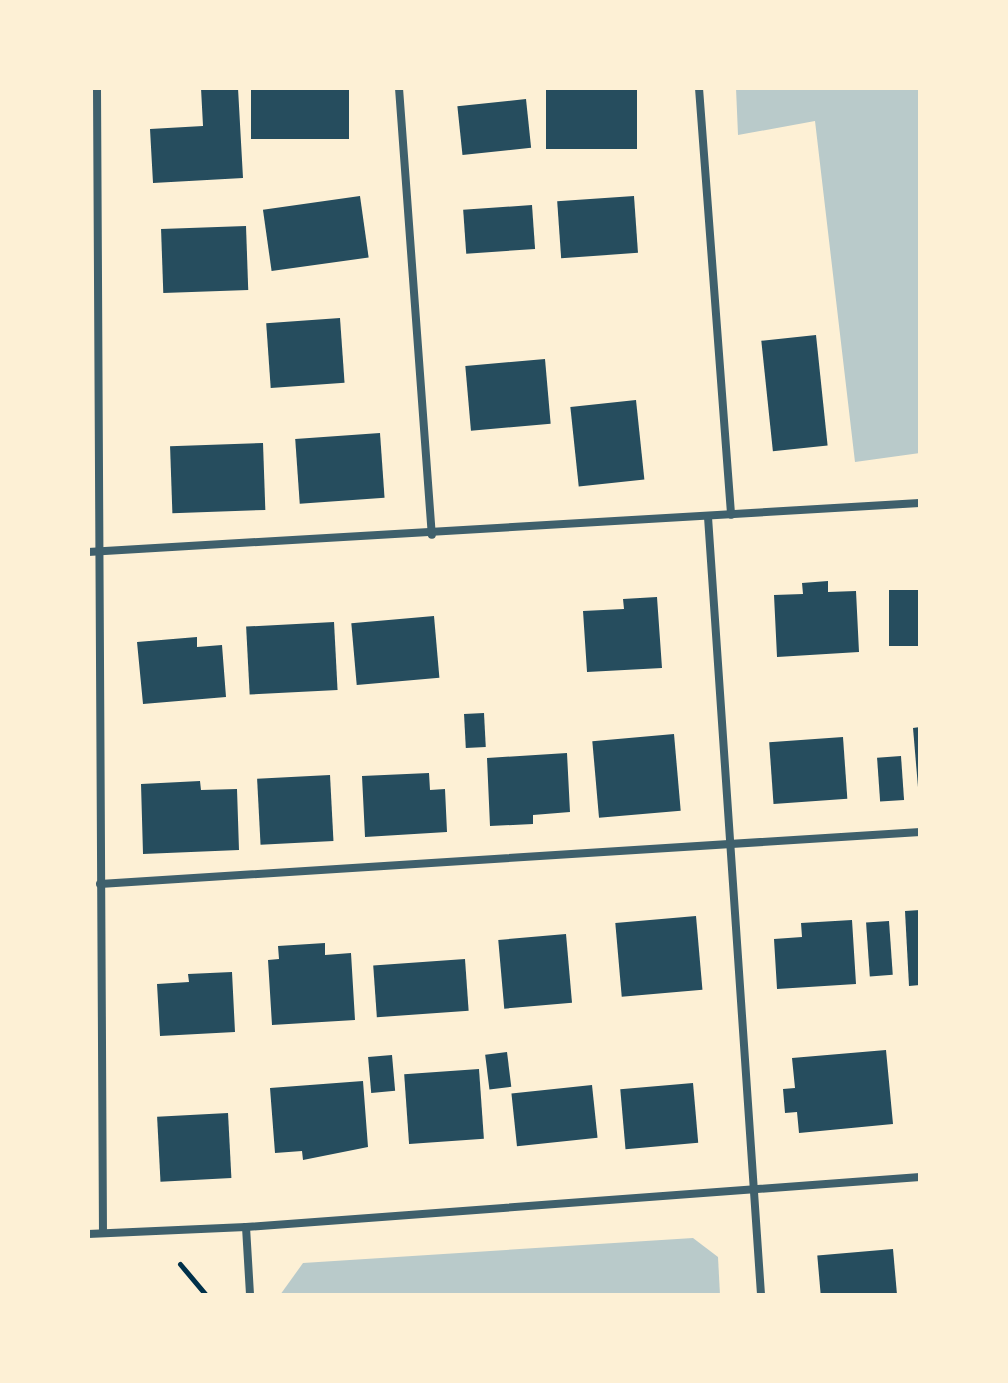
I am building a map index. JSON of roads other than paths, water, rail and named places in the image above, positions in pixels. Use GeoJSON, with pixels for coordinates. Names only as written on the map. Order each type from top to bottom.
{"type":"FeatureCollection","features":[{"type":"Feature","properties":{"kind":"street"},"geometry":{"type":"LineString","coordinates":[[97,88],[103,1233]]}},
{"type":"Feature","properties":{"kind":"street"},"geometry":{"type":"LineString","coordinates":[[399,88],[432,535]]}},
{"type":"Feature","properties":{"kind":"street"},"geometry":{"type":"LineString","coordinates":[[699,88],[731,515]]}},
{"type":"Feature","properties":{"kind":"street"},"geometry":{"type":"LineString","coordinates":[[88,552],[432,535],[920,503]]}},
{"type":"Feature","properties":{"kind":"street"},"geometry":{"type":"LineString","coordinates":[[708,517],[761,1295]]}},
{"type":"Feature","properties":{"kind":"street"},"geometry":{"type":"LineString","coordinates":[[100,884],[730,848],[920,832]]}},
{"type":"Feature","properties":{"kind":"street"},"geometry":{"type":"LineString","coordinates":[[88,1234],[246,1227],[920,1177]]}},
{"type":"Feature","properties":{"kind":"street"},"geometry":{"type":"LineString","coordinates":[[246,1227],[250,1295]]}}]}
